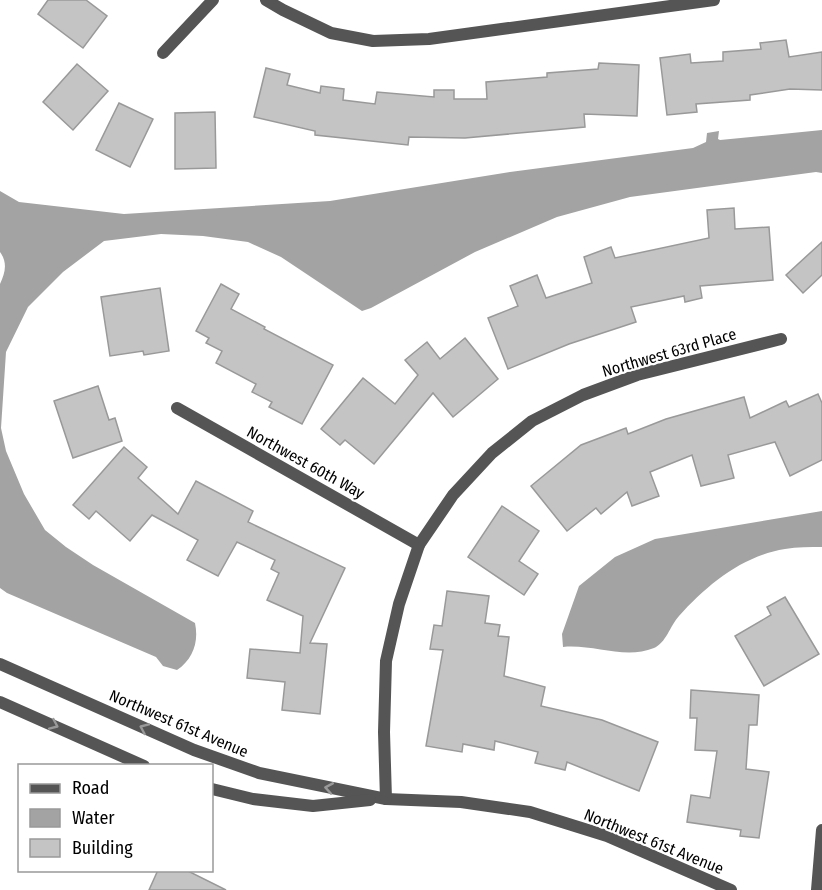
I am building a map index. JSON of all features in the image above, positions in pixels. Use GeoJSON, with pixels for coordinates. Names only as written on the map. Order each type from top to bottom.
{"type":"FeatureCollection","features":[{"type":"Feature","properties":{"kind":"street"},"geometry":{"type":"LineString","coordinates":[[163,53],[213,0]]}},
{"type":"Feature","properties":{"kind":"street"},"geometry":{"type":"LineString","coordinates":[[266,0],[331,33],[373,41],[429,39],[714,0]]}},
{"type":"Feature","properties":{"kind":"street","name":"Northwest 63rd Place"},"geometry":{"type":"LineString","coordinates":[[386,799],[384,732],[387,661],[399,604],[420,545],[453,495],[492,453],[532,422],[583,395],[637,375],[781,339]]}},
{"type":"Feature","properties":{"kind":"street","name":"Northwest 60th Way"},"geometry":{"type":"LineString","coordinates":[[177,408],[420,545]]}},
{"type":"Feature","properties":{"kind":"street","name":"Northwest 61st Avenue"},"geometry":{"type":"LineString","coordinates":[[0,664],[194,750],[248,770],[386,799]]}},
{"type":"Feature","properties":{"kind":"street"},"geometry":{"type":"LineString","coordinates":[[0,702],[142,764]]}},
{"type":"Feature","properties":{"kind":"street","name":"Northwest 61st Avenue"},"geometry":{"type":"LineString","coordinates":[[213,789],[253,799],[313,806],[386,799],[462,802],[530,812],[607,836],[730,890]]}},
{"type":"Feature","properties":{"kind":"street"},"geometry":{"type":"LineString","coordinates":[[817,890],[822,830]]}},
{"type":"Feature","properties":{"kind":"water"},"geometry":{"type":"Polygon","coordinates":[[[822,130],[822,173],[630,197],[557,217],[475,252],[362,311],[281,257],[248,242],[203,236],[161,234],[104,241],[63,272],[28,307],[6,352],[1,428],[6,451],[24,494],[45,530],[93,565],[195,623],[194,649],[183,666],[177,670],[163,666],[156,657],[0,588],[0,284],[5,268],[0,252],[0,191],[19,202],[124,214],[330,201],[510,172],[693,148],[706,142],[707,133],[719,131],[718,139],[720,140],[822,130]]]}},
{"type":"Feature","properties":{"kind":"water"},"geometry":{"type":"Polygon","coordinates":[[[822,511],[822,547],[785,549],[754,558],[740,565],[701,593],[676,620],[658,646],[632,652],[563,647],[562,634],[579,586],[615,557],[655,539],[822,511]]]}},
{"type":"Feature","properties":{"kind":"building"},"geometry":{"type":"Polygon","coordinates":[[[48,0],[86,0],[107,16],[83,48],[38,14],[48,0]]]}},
{"type":"Feature","properties":{"kind":"building"},"geometry":{"type":"Polygon","coordinates":[[[786,40],[789,57],[822,52],[822,90],[790,89],[750,95],[750,100],[696,104],[697,112],[667,115],[660,58],[690,54],[691,63],[723,61],[723,52],[761,49],[760,43],[786,40]]]}},
{"type":"Feature","properties":{"kind":"building"},"geometry":{"type":"Polygon","coordinates":[[[599,63],[639,65],[637,116],[584,114],[585,127],[465,138],[409,137],[408,145],[315,135],[315,131],[254,117],[266,68],[290,74],[287,85],[320,93],[321,86],[344,89],[343,100],[375,104],[377,92],[434,97],[434,90],[454,90],[454,99],[487,99],[486,82],[547,77],[547,73],[598,69],[599,63]]]}},
{"type":"Feature","properties":{"kind":"building"},"geometry":{"type":"Polygon","coordinates":[[[77,64],[108,91],[73,130],[43,102],[77,64]]]}},
{"type":"Feature","properties":{"kind":"building"},"geometry":{"type":"Polygon","coordinates":[[[119,103],[153,119],[130,167],[96,150],[119,103]]]}},
{"type":"Feature","properties":{"kind":"building"},"geometry":{"type":"Polygon","coordinates":[[[215,112],[216,168],[175,169],[175,113],[215,112]]]}},
{"type":"Feature","properties":{"kind":"building"},"geometry":{"type":"Polygon","coordinates":[[[734,208],[735,229],[769,227],[773,280],[700,286],[702,298],[685,302],[684,296],[631,307],[636,322],[569,344],[508,369],[488,318],[518,306],[510,286],[537,275],[546,298],[592,283],[584,257],[611,247],[615,258],[709,238],[707,210],[734,208]]]}},
{"type":"Feature","properties":{"kind":"building"},"geometry":{"type":"Polygon","coordinates":[[[822,242],[822,275],[803,293],[786,275],[822,242]]]}},
{"type":"Feature","properties":{"kind":"building"},"geometry":{"type":"Polygon","coordinates":[[[221,284],[239,294],[231,309],[333,365],[302,424],[269,407],[272,402],[252,392],[256,384],[216,363],[222,351],[206,343],[209,338],[196,331],[221,284]]]}},
{"type":"Feature","properties":{"kind":"building"},"geometry":{"type":"Polygon","coordinates":[[[160,288],[169,351],[144,355],[143,351],[110,356],[101,297],[160,288]]]}},
{"type":"Feature","properties":{"kind":"building"},"geometry":{"type":"Polygon","coordinates":[[[465,338],[498,379],[453,417],[433,393],[374,464],[345,440],[340,445],[321,429],[363,378],[395,404],[418,375],[405,360],[427,342],[440,359],[465,338]]]}},
{"type":"Feature","properties":{"kind":"building"},"geometry":{"type":"Polygon","coordinates":[[[98,386],[109,420],[115,418],[122,441],[73,458],[54,401],[98,386]]]}},
{"type":"Feature","properties":{"kind":"building"},"geometry":{"type":"Polygon","coordinates":[[[818,394],[822,403],[822,460],[790,476],[775,442],[728,455],[734,478],[701,486],[692,455],[650,472],[659,496],[632,506],[627,492],[601,514],[596,508],[567,531],[531,486],[581,445],[626,428],[628,434],[666,419],[744,397],[750,418],[786,401],[789,407],[818,394]]]}},
{"type":"Feature","properties":{"kind":"building"},"geometry":{"type":"Polygon","coordinates":[[[124,447],[147,467],[138,478],[178,514],[196,481],[253,511],[248,522],[345,568],[310,643],[327,644],[320,714],[282,710],[285,682],[247,678],[250,649],[300,653],[303,616],[267,600],[279,573],[271,569],[275,560],[237,542],[218,576],[187,560],[198,540],[152,515],[130,541],[96,511],[89,519],[73,505],[124,447]]]}},
{"type":"Feature","properties":{"kind":"building"},"geometry":{"type":"Polygon","coordinates":[[[502,506],[539,531],[519,561],[538,574],[524,595],[468,557],[502,506]]]}},
{"type":"Feature","properties":{"kind":"building"},"geometry":{"type":"Polygon","coordinates":[[[447,591],[489,596],[485,623],[500,625],[498,636],[509,637],[504,676],[545,687],[541,706],[602,720],[658,742],[639,791],[567,762],[565,770],[535,763],[538,752],[495,741],[494,750],[463,744],[462,752],[426,746],[443,650],[430,649],[434,625],[442,626],[447,591]]]}},
{"type":"Feature","properties":{"kind":"building"},"geometry":{"type":"Polygon","coordinates":[[[785,597],[819,654],[764,686],[735,636],[771,615],[767,607],[785,597]]]}},
{"type":"Feature","properties":{"kind":"building"},"geometry":{"type":"Polygon","coordinates":[[[691,690],[759,695],[757,725],[749,725],[746,769],[769,772],[759,838],[740,836],[741,830],[687,822],[691,795],[710,798],[717,751],[695,750],[697,718],[690,718],[691,690]]]}},
{"type":"Feature","properties":{"kind":"building"},"geometry":{"type":"Polygon","coordinates":[[[157,872],[190,872],[226,890],[149,890],[157,872]]]}}]}
